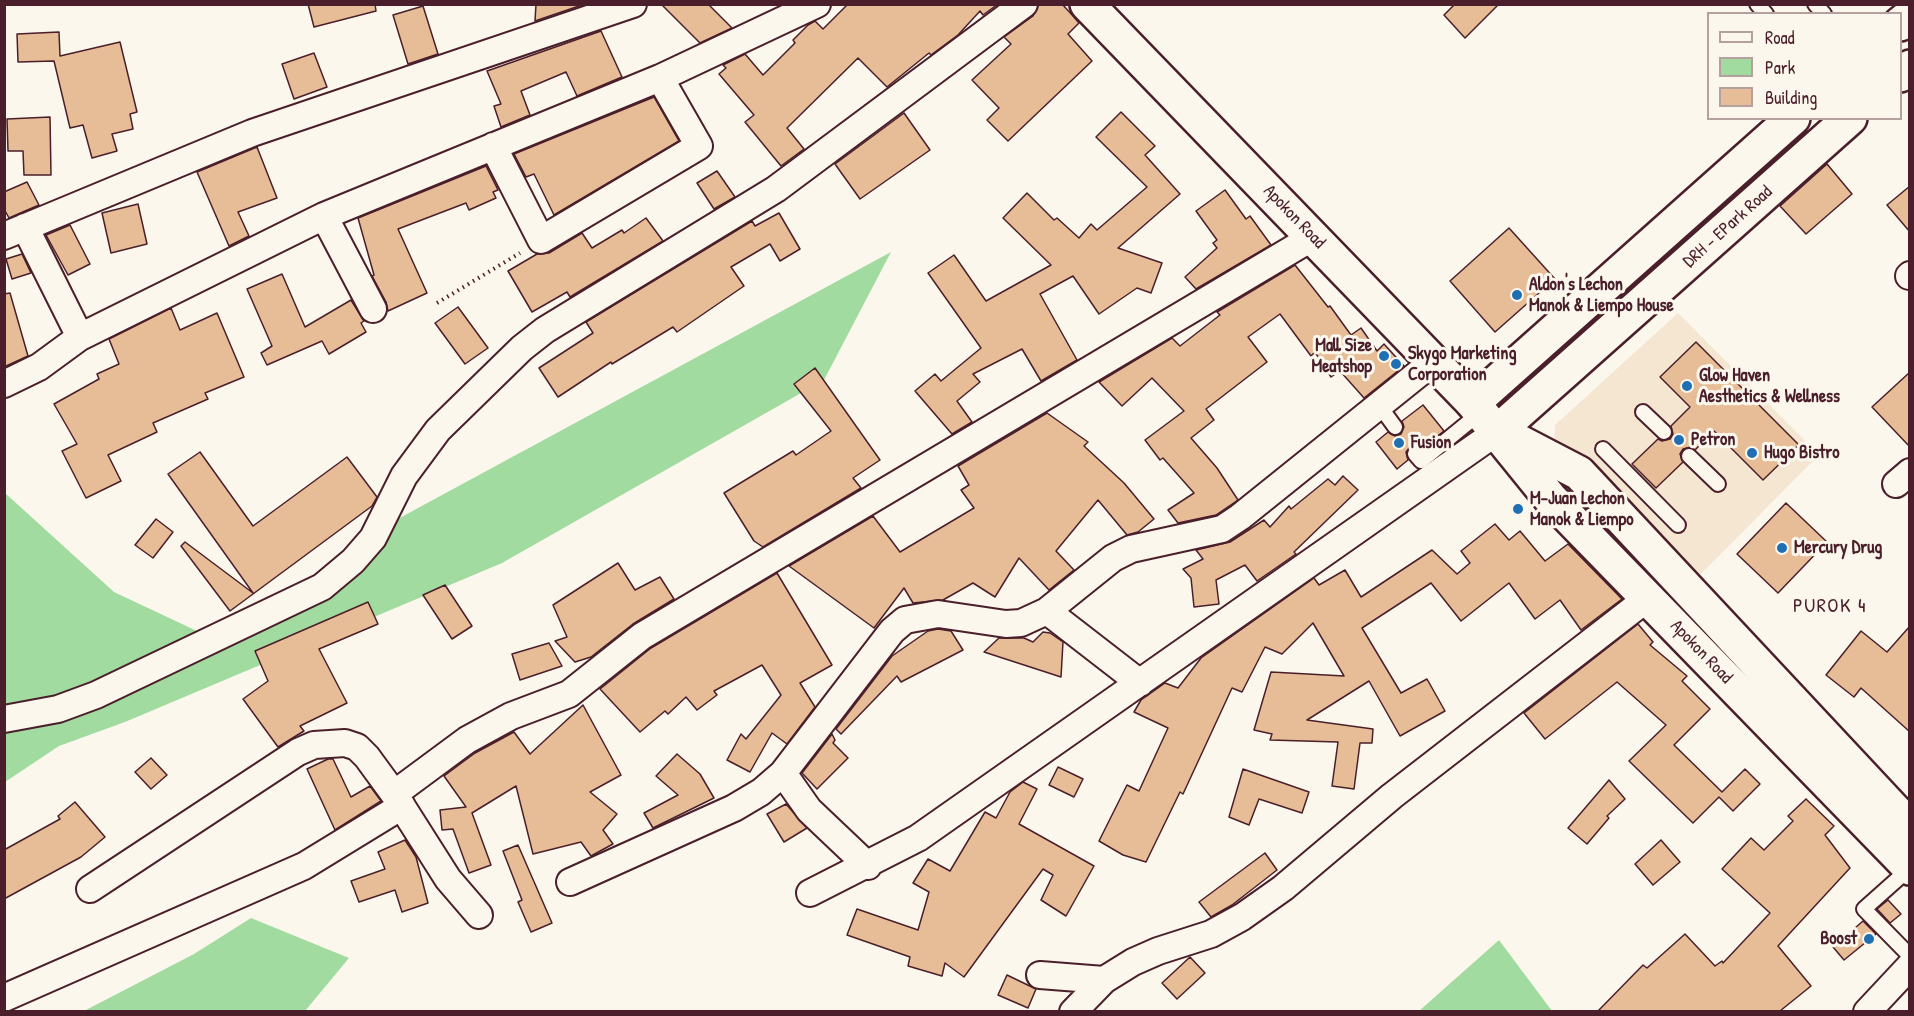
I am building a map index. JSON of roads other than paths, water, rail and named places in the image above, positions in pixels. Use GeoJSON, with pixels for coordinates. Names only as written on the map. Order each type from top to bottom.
{"type":"FeatureCollection","features":[{"type":"Feature","properties":{"kind":"main road","name":"Apokon Road"},"geometry":{"type":"LineString","coordinates":[[1087,4],[1484,415],[1550,498],[1649,597],[1910,868]]}},
{"type":"Feature","properties":{"kind":"main road","name":"DRH - EPark Road"},"geometry":{"type":"LineString","coordinates":[[1484,415],[1791,120]]}},
{"type":"Feature","properties":{"kind":"main road","name":"DRH - EPark Road"},"geometry":{"type":"LineString","coordinates":[[1484,415],[1848,120]]}},
{"type":"Feature","properties":{"kind":"main road","name":"Apokon Road"},"geometry":{"type":"LineString","coordinates":[[1484,415],[1579,473],[1910,827]]}},
{"type":"Feature","properties":{"kind":"street"},"geometry":{"type":"LineString","coordinates":[[80,337],[15,231],[252,133],[633,4]]}},
{"type":"Feature","properties":{"kind":"street"},"geometry":{"type":"LineString","coordinates":[[4,384],[39,367],[80,337],[324,216],[660,78],[817,4]]}},
{"type":"Feature","properties":{"kind":"street"},"geometry":{"type":"LineString","coordinates":[[4,719],[58,708],[96,695],[322,587],[353,561],[373,538],[404,476],[432,437],[522,348],[545,330],[776,189],[1024,4]]}},
{"type":"Feature","properties":{"kind":"street"},"geometry":{"type":"LineString","coordinates":[[494,146],[541,240],[699,146],[660,78]]}},
{"type":"Feature","properties":{"kind":"street"},"geometry":{"type":"LineString","coordinates":[[324,216],[374,309]]}},
{"type":"Feature","properties":{"kind":"street"},"geometry":{"type":"LineString","coordinates":[[4,998],[304,866],[398,800],[467,740],[511,716],[569,694],[642,636],[1313,237]]}},
{"type":"Feature","properties":{"kind":"street"},"geometry":{"type":"LineString","coordinates":[[570,882],[734,808],[761,792],[783,773],[892,631],[905,620],[938,614],[1006,624],[1022,623],[1047,611],[1113,558],[1131,549],[1222,529],[1433,362]]}},
{"type":"Feature","properties":{"kind":"street"},"geometry":{"type":"LineString","coordinates":[[810,893],[868,866],[918,838],[1140,683],[1484,415]]}},
{"type":"Feature","properties":{"kind":"street"},"geometry":{"type":"LineString","coordinates":[[1073,1011],[1104,980],[1158,951],[1211,934],[1275,894],[1392,796],[1649,597]]}},
{"type":"Feature","properties":{"kind":"street"},"geometry":{"type":"LineString","coordinates":[[1047,611],[1140,683]]}},
{"type":"Feature","properties":{"kind":"street"},"geometry":{"type":"LineString","coordinates":[[90,889],[298,752],[314,745],[345,742],[357,747],[398,800],[448,879],[479,915]]}},
{"type":"Feature","properties":{"kind":"street"},"geometry":{"type":"LineString","coordinates":[[783,773],[809,810],[868,866]]}},
{"type":"Feature","properties":{"kind":"street"},"geometry":{"type":"LineString","coordinates":[[1867,1011],[1910,966]]}},
{"type":"Feature","properties":{"kind":"street"},"geometry":{"type":"LineString","coordinates":[[1041,975],[1104,980]]}},
{"type":"Feature","properties":{"kind":"lane"},"geometry":{"type":"LineString","coordinates":[[1379,405],[1395,427]]}},
{"type":"Feature","properties":{"kind":"lane"},"geometry":{"type":"LineString","coordinates":[[1642,412],[1664,432]]}},
{"type":"Feature","properties":{"kind":"lane"},"geometry":{"type":"LineString","coordinates":[[1415,454],[1421,461],[1484,415]]}},
{"type":"Feature","properties":{"kind":"lane"},"geometry":{"type":"LineString","coordinates":[[1603,449],[1678,525]]}},
{"type":"Feature","properties":{"kind":"lane"},"geometry":{"type":"LineString","coordinates":[[1689,456],[1718,484]]}},
{"type":"Feature","properties":{"kind":"lane"},"geometry":{"type":"LineString","coordinates":[[1910,868],[1864,909],[1910,956]]}},
{"type":"Feature","properties":{"kind":"place","name":"Aldon's Lechon Manok & Liempo House"},"geometry":{"type":"Point","coordinates":[1517,295]}},
{"type":"Feature","properties":{"kind":"place","name":"Mall Size Meatshop"},"geometry":{"type":"Point","coordinates":[1384,356]}},
{"type":"Feature","properties":{"kind":"place","name":"Skygo Marketing Corporation"},"geometry":{"type":"Point","coordinates":[1396,364]}},
{"type":"Feature","properties":{"kind":"place","name":"Glow Haven Aesthetics & Wellness"},"geometry":{"type":"Point","coordinates":[1687,386]}},
{"type":"Feature","properties":{"kind":"place","name":"Petron"},"geometry":{"type":"Point","coordinates":[1679,440]}},
{"type":"Feature","properties":{"kind":"place","name":"Fusion"},"geometry":{"type":"Point","coordinates":[1399,443]}},
{"type":"Feature","properties":{"kind":"place","name":"Hugo Bistro"},"geometry":{"type":"Point","coordinates":[1752,453]}},
{"type":"Feature","properties":{"kind":"place","name":"M-Juan Lechon Manok & Liempo"},"geometry":{"type":"Point","coordinates":[1518,509]}},
{"type":"Feature","properties":{"kind":"place","name":"Mercury Drug"},"geometry":{"type":"Point","coordinates":[1782,548]}},
{"type":"Feature","properties":{"kind":"place","name":"Boost"},"geometry":{"type":"Point","coordinates":[1869,939]}},
{"type":"Feature","properties":{"kind":"district","name":"PUROK 4"},"geometry":{"type":"Point","coordinates":[1830,607]}}]}
